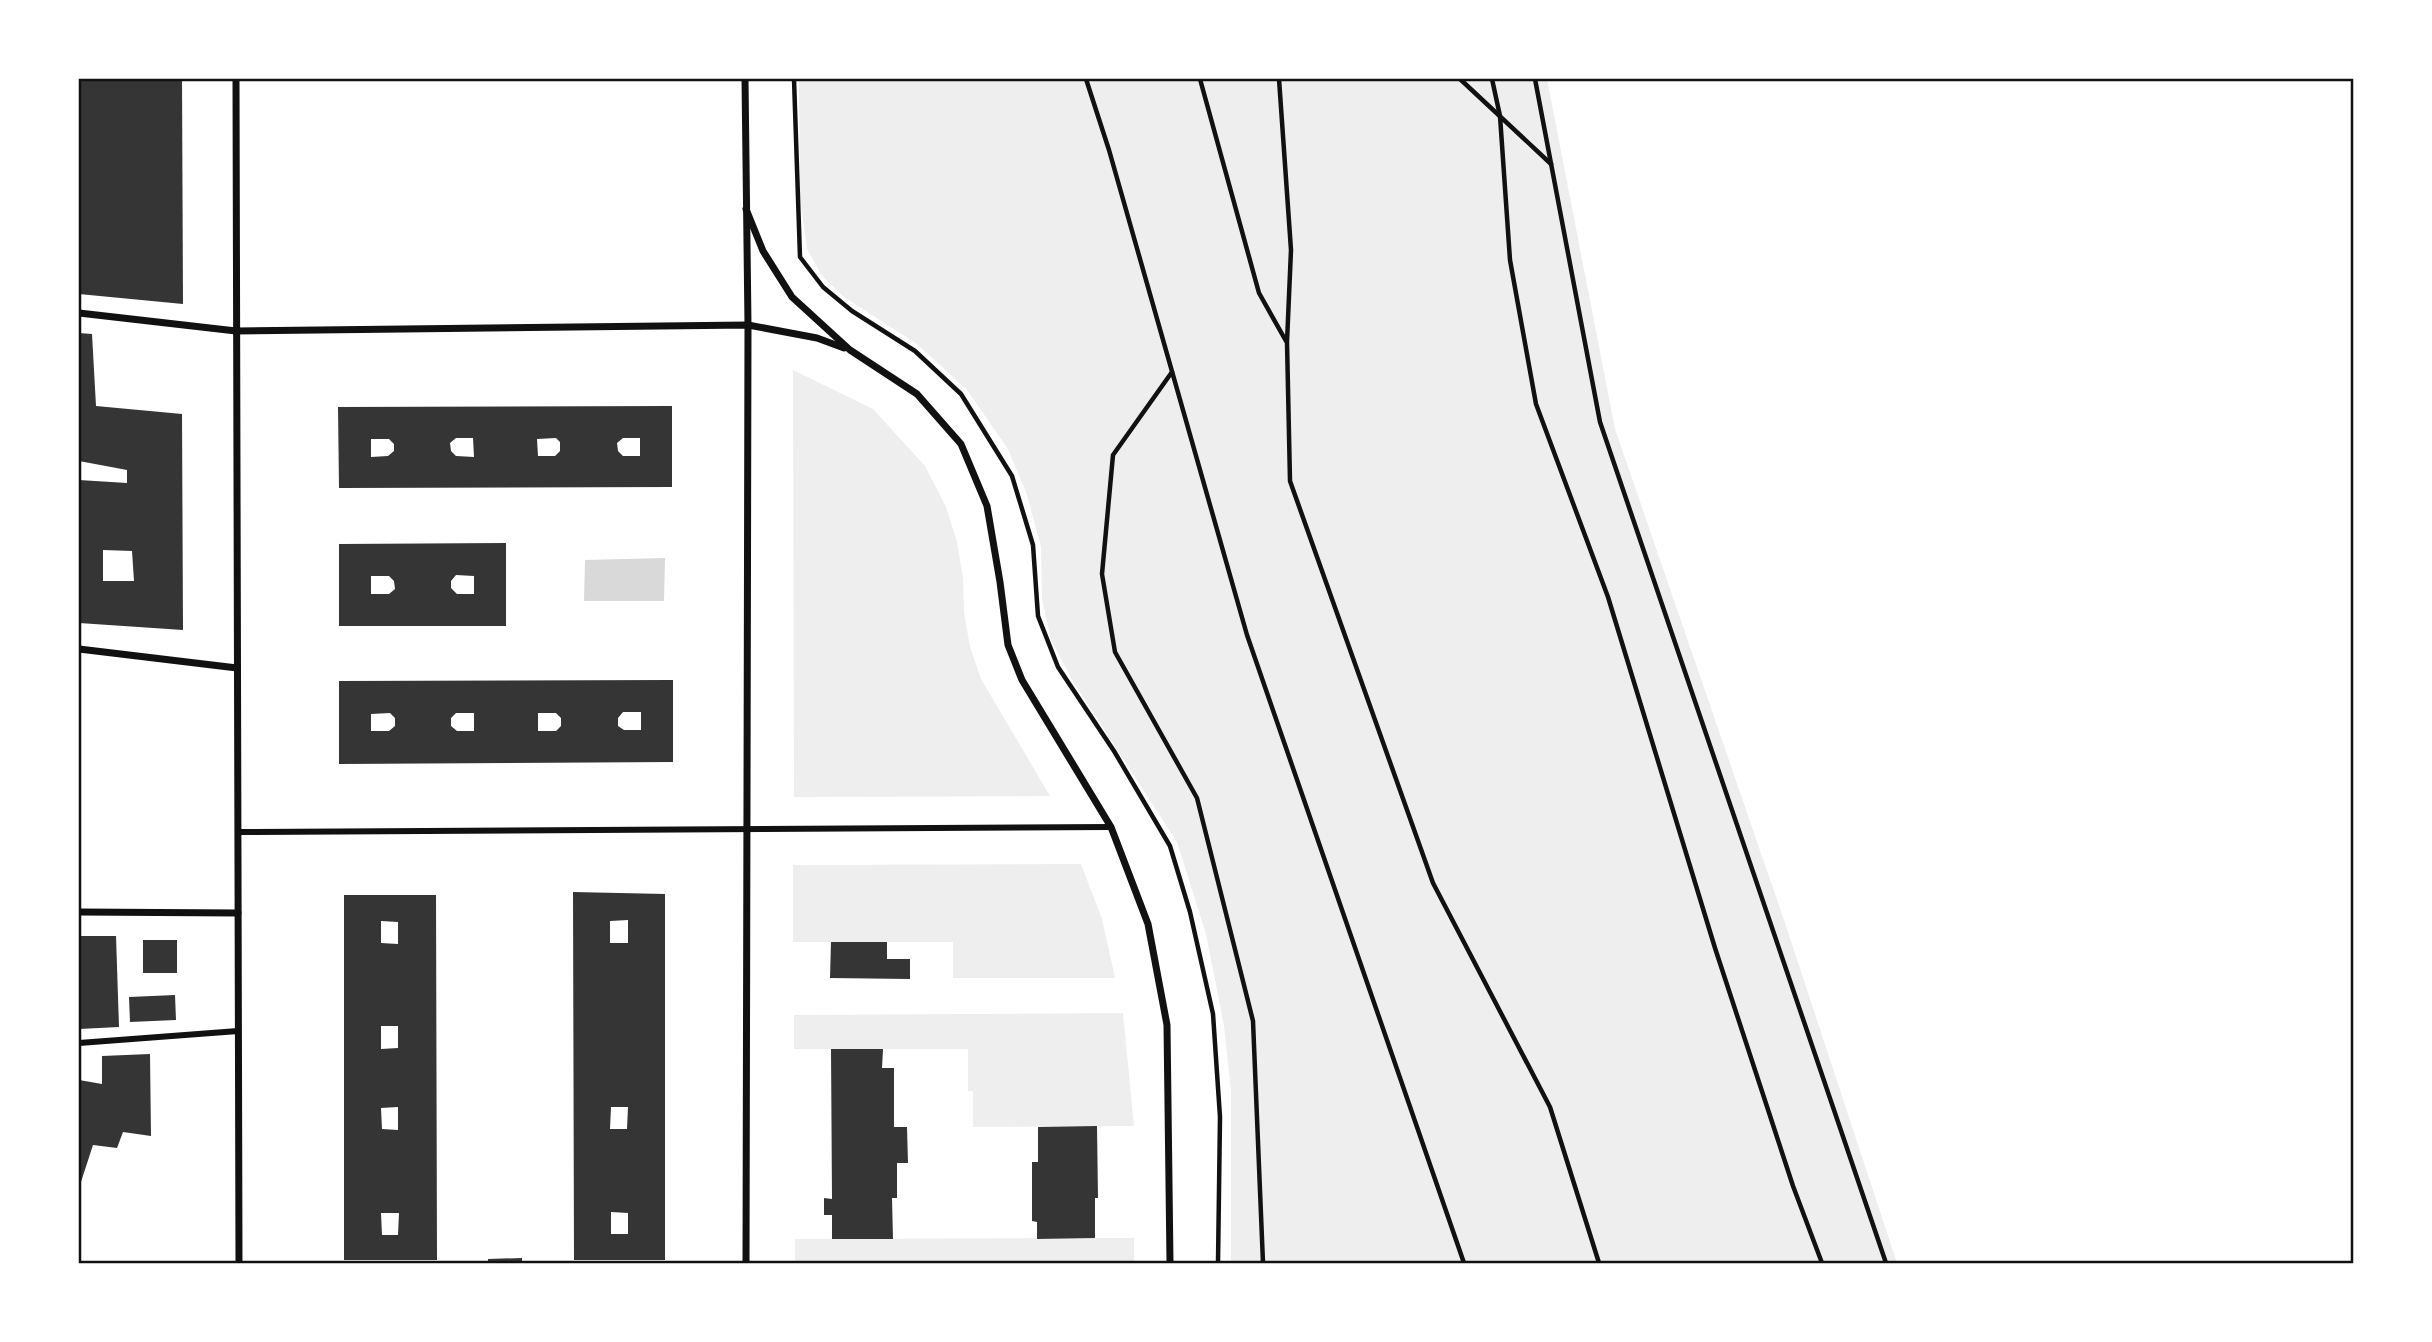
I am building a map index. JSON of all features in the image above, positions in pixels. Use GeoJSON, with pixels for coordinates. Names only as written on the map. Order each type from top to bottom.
{"type":"FeatureCollection","features":[{"type":"Feature","properties":{"kind":"street"},"geometry":{"type":"LineString","coordinates":[[236,79],[239,1263]]}},
{"type":"Feature","properties":{"kind":"street"},"geometry":{"type":"LineString","coordinates":[[745,79],[748,325],[746,1263]]}},
{"type":"Feature","properties":{"kind":"street"},"geometry":{"type":"LineString","coordinates":[[746,209],[763,251],[783,285],[849,350],[917,394],[961,444],[987,506],[1012,657],[1022,680],[1111,827],[1148,924],[1167,1025],[1170,1263]]}},
{"type":"Feature","properties":{"kind":"street"},"geometry":{"type":"LineString","coordinates":[[79,313],[236,331],[748,325],[817,338],[849,350]]}},
{"type":"Feature","properties":{"kind":"street"},"geometry":{"type":"LineString","coordinates":[[79,649],[237,668]]}},
{"type":"Feature","properties":{"kind":"street"},"geometry":{"type":"LineString","coordinates":[[238,832],[1111,827]]}},
{"type":"Feature","properties":{"kind":"street"},"geometry":{"type":"LineString","coordinates":[[79,912],[238,913]]}},
{"type":"Feature","properties":{"kind":"street"},"geometry":{"type":"LineString","coordinates":[[79,1043],[238,1031]]}},
{"type":"Feature","properties":{"kind":"path"},"geometry":{"type":"LineString","coordinates":[[794,79],[800,257],[823,287],[852,311],[915,351],[961,394],[1012,476],[1033,545],[1038,616],[1058,667],[1114,751],[1170,846],[1190,912],[1213,1014],[1220,1117],[1218,1263]]}},
{"type":"Feature","properties":{"kind":"path"},"geometry":{"type":"LineString","coordinates":[[1086,79],[1247,635],[1464,1263]]}},
{"type":"Feature","properties":{"kind":"path"},"geometry":{"type":"LineString","coordinates":[[1200,79],[1259,293],[1287,342]]}},
{"type":"Feature","properties":{"kind":"path"},"geometry":{"type":"LineString","coordinates":[[1279,79],[1291,250],[1287,342],[1290,481],[1433,883],[1550,1107],[1599,1263]]}},
{"type":"Feature","properties":{"kind":"path"},"geometry":{"type":"LineString","coordinates":[[1460,79],[1551,165]]}},
{"type":"Feature","properties":{"kind":"path"},"geometry":{"type":"LineString","coordinates":[[1492,79],[1500,116],[1510,260],[1536,404],[1608,597],[1715,948],[1793,1186],[1822,1263]]}},
{"type":"Feature","properties":{"kind":"path"},"geometry":{"type":"LineString","coordinates":[[1535,79],[1600,422],[1886,1263]]}},
{"type":"Feature","properties":{"kind":"path"},"geometry":{"type":"LineString","coordinates":[[1172,372],[1113,455],[1102,574],[1115,652],[1197,798],[1253,1021],[1262,1263]]}},
{"type":"Feature","properties":{"kind":"shaded area"},"geometry":{"type":"Polygon","coordinates":[[[799,79],[1547,79],[1615,429],[1785,923],[1897,1263],[1231,1263],[1231,1091],[1224,1026],[1206,934],[1177,842],[1074,683],[1051,640],[1042,600],[1041,547],[1027,495],[1008,449],[967,390],[917,344],[844,297],[822,276],[807,249],[800,197],[799,79]]]}},
{"type":"Feature","properties":{"kind":"shaded area"},"geometry":{"type":"Polygon","coordinates":[[[793,370],[873,409],[925,466],[946,507],[957,542],[970,647],[981,679],[1050,796],[794,797],[793,370]]]}},
{"type":"Feature","properties":{"kind":"shaded area"},"geometry":{"type":"Polygon","coordinates":[[[665,558],[664,601],[584,601],[585,560],[665,558]]]}},
{"type":"Feature","properties":{"kind":"shaded area"},"geometry":{"type":"Polygon","coordinates":[[[1081,864],[1102,919],[1115,978],[953,978],[953,942],[793,942],[793,865],[1081,864]]]}},
{"type":"Feature","properties":{"kind":"shaded area"},"geometry":{"type":"Polygon","coordinates":[[[1123,1013],[1134,1126],[973,1127],[973,1091],[968,1091],[968,1049],[794,1049],[794,1015],[1123,1013]]]}},
{"type":"Feature","properties":{"kind":"shaded area"},"geometry":{"type":"Polygon","coordinates":[[[1134,1238],[1134,1263],[795,1263],[795,1239],[1134,1238]]]}},
{"type":"Feature","properties":{"kind":"building"},"geometry":{"type":"Polygon","coordinates":[[[79,79],[182,79],[183,304],[79,294],[79,79]]]}},
{"type":"Feature","properties":{"kind":"building"},"geometry":{"type":"Polygon","coordinates":[[[79,333],[92,334],[96,406],[182,414],[183,630],[79,623],[79,480],[127,483],[127,470],[79,461],[79,333]],[[103,550],[103,581],[134,581],[132,551],[103,550]]]}},
{"type":"Feature","properties":{"kind":"building"},"geometry":{"type":"Polygon","coordinates":[[[672,406],[672,487],[339,488],[338,407],[672,406]],[[456,438],[450,443],[451,451],[456,456],[474,457],[473,438],[456,438]],[[556,438],[537,439],[538,456],[555,456],[560,451],[560,442],[556,438]],[[623,438],[617,443],[618,451],[623,456],[640,456],[640,438],[623,438]],[[371,439],[371,457],[388,456],[394,451],[394,444],[389,439],[371,439]]]}},
{"type":"Feature","properties":{"kind":"building"},"geometry":{"type":"Polygon","coordinates":[[[506,543],[506,626],[339,626],[339,544],[506,543]],[[456,575],[451,581],[451,588],[457,594],[474,594],[474,576],[456,575]],[[371,576],[371,594],[389,594],[395,589],[394,581],[389,576],[371,576]]]}},
{"type":"Feature","properties":{"kind":"building"},"geometry":{"type":"Polygon","coordinates":[[[673,680],[673,762],[339,764],[339,681],[673,680]],[[623,712],[618,718],[618,726],[624,730],[641,730],[641,712],[623,712]],[[390,713],[371,714],[371,731],[389,731],[395,726],[395,718],[390,713]],[[456,713],[451,718],[451,726],[457,731],[474,731],[474,713],[456,713]],[[538,713],[538,731],[556,731],[561,726],[561,718],[556,713],[538,713]]]}},
{"type":"Feature","properties":{"kind":"building"},"geometry":{"type":"Polygon","coordinates":[[[573,892],[665,894],[665,1260],[574,1260],[573,892]],[[628,920],[610,921],[610,943],[628,943],[628,920]],[[611,1107],[610,1129],[627,1129],[628,1107],[611,1107]],[[611,1212],[611,1234],[628,1234],[628,1213],[611,1212]]]}},
{"type":"Feature","properties":{"kind":"building"},"geometry":{"type":"Polygon","coordinates":[[[344,895],[436,895],[437,1260],[344,1260],[344,895]],[[381,921],[381,943],[398,944],[398,922],[381,921]],[[381,1026],[381,1049],[398,1048],[398,1026],[381,1026]],[[398,1107],[381,1108],[382,1129],[398,1130],[398,1107]],[[381,1213],[382,1235],[398,1235],[399,1213],[381,1213]]]}},
{"type":"Feature","properties":{"kind":"building"},"geometry":{"type":"Polygon","coordinates":[[[79,936],[116,936],[119,1027],[79,1029],[79,936]]]}},
{"type":"Feature","properties":{"kind":"building"},"geometry":{"type":"Polygon","coordinates":[[[143,940],[177,940],[177,973],[143,973],[143,940]]]}},
{"type":"Feature","properties":{"kind":"building"},"geometry":{"type":"Polygon","coordinates":[[[831,942],[887,942],[887,959],[910,959],[910,979],[830,978],[831,942]]]}},
{"type":"Feature","properties":{"kind":"building"},"geometry":{"type":"Polygon","coordinates":[[[175,995],[176,1020],[130,1022],[129,997],[175,995]]]}},
{"type":"Feature","properties":{"kind":"building"},"geometry":{"type":"Polygon","coordinates":[[[831,1049],[883,1049],[882,1068],[894,1068],[894,1127],[907,1127],[908,1163],[897,1163],[897,1198],[892,1198],[893,1239],[832,1239],[832,1215],[824,1215],[824,1198],[832,1199],[831,1049]]]}},
{"type":"Feature","properties":{"kind":"building"},"geometry":{"type":"Polygon","coordinates":[[[150,1054],[151,1136],[123,1132],[117,1148],[93,1145],[79,1188],[79,1080],[102,1084],[102,1056],[150,1054]]]}},
{"type":"Feature","properties":{"kind":"building"},"geometry":{"type":"Polygon","coordinates":[[[1097,1126],[1098,1198],[1095,1198],[1095,1238],[1037,1239],[1037,1222],[1032,1221],[1032,1162],[1038,1162],[1038,1127],[1097,1126]]]}},
{"type":"Feature","properties":{"kind":"building"},"geometry":{"type":"Polygon","coordinates":[[[522,1258],[522,1263],[488,1263],[488,1259],[522,1258]]]}}]}
